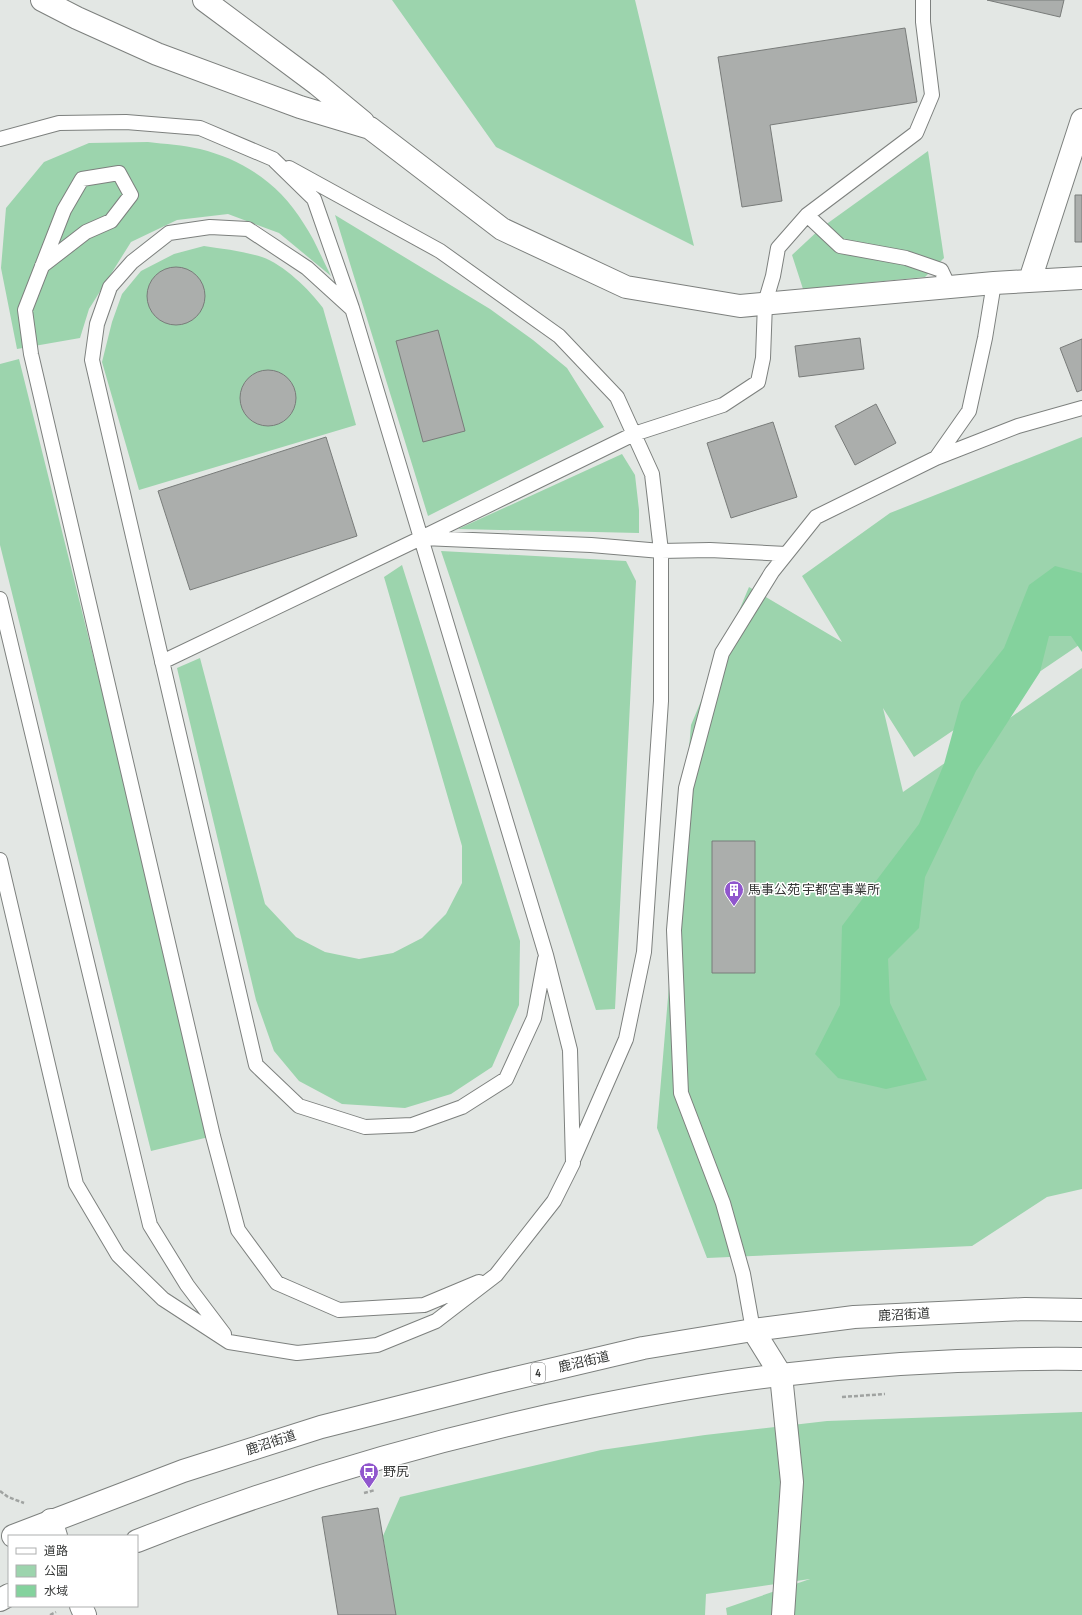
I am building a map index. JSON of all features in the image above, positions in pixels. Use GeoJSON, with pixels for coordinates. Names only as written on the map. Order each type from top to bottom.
{"type":"FeatureCollection","features":[{"type":"Feature","properties":{"kind":"main road"},"geometry":{"type":"LineString","coordinates":[[42,0],[77,18],[157,54],[300,107],[370,128]]}},
{"type":"Feature","properties":{"kind":"main road"},"geometry":{"type":"LineString","coordinates":[[204,0],[317,84],[370,128],[502,229],[626,287],[740,306],[994,282],[1082,278]]}},
{"type":"Feature","properties":{"kind":"main road"},"geometry":{"type":"LineString","coordinates":[[1030,280],[1082,120]]}},
{"type":"Feature","properties":{"kind":"main road","name":"鹿沼街道"},"geometry":{"type":"LineString","coordinates":[[18,1535],[53,1528],[182,1471],[320,1427],[643,1348],[753,1330],[854,1317],[1025,1309],[1082,1310]]}},
{"type":"Feature","properties":{"kind":"main road"},"geometry":{"type":"LineString","coordinates":[[753,1330],[780,1375],[792,1482],[783,1615]]}},
{"type":"Feature","properties":{"kind":"main road"},"geometry":{"type":"LineString","coordinates":[[138,1541],[199,1516],[333,1472],[504,1425],[661,1393],[780,1375],[878,1366],[1024,1359],[1082,1359]]}},
{"type":"Feature","properties":{"kind":"lane"},"geometry":{"type":"LineString","coordinates":[[162,662],[634,434],[723,405],[758,382],[763,358],[765,304],[773,276],[778,248],[807,215],[916,133],[932,95],[923,22],[923,0]]}},
{"type":"Feature","properties":{"kind":"lane"},"geometry":{"type":"LineString","coordinates":[[0,139],[59,123],[126,122],[200,128],[273,159],[440,251],[559,336],[617,397],[652,474],[661,550],[661,701],[644,952],[626,1039],[554,1201],[496,1275],[436,1321],[377,1345],[297,1353],[229,1342],[163,1299],[118,1255],[76,1184],[0,860]]}},
{"type":"Feature","properties":{"kind":"lane"},"geometry":{"type":"LineString","coordinates":[[273,159],[314,199],[352,308],[546,955],[570,1050],[572,1163]]}},
{"type":"Feature","properties":{"kind":"lane"},"geometry":{"type":"LineString","coordinates":[[42,266],[86,232],[111,221],[131,195],[119,173],[82,179],[64,210],[42,266],[25,310],[31,354],[213,1136],[238,1230],[276,1283],[339,1310],[424,1305],[496,1275]]}},
{"type":"Feature","properties":{"kind":"lane"},"geometry":{"type":"LineString","coordinates":[[807,215],[840,246],[906,258],[941,270],[949,287]]}},
{"type":"Feature","properties":{"kind":"lane"},"geometry":{"type":"LineString","coordinates":[[352,308],[307,268],[248,229],[210,227],[169,233],[132,262],[110,287],[97,324],[92,360],[256,1065],[299,1106],[365,1127],[412,1125],[462,1107],[506,1079],[534,1018],[546,955]]}},
{"type":"Feature","properties":{"kind":"lane"},"geometry":{"type":"LineString","coordinates":[[936,458],[969,411],[985,338],[994,282]]}},
{"type":"Feature","properties":{"kind":"lane"},"geometry":{"type":"LineString","coordinates":[[753,1330],[743,1274],[723,1203],[681,1093],[674,930],[686,788],[722,653],[772,572],[816,517],[936,458],[1018,426],[1082,408]]}},
{"type":"Feature","properties":{"kind":"lane"},"geometry":{"type":"LineString","coordinates":[[421,538],[591,545],[661,550],[710,550],[786,554]]}},
{"type":"Feature","properties":{"kind":"lane"},"geometry":{"type":"LineString","coordinates":[[0,599],[150,1224],[187,1285],[229,1342]]}},
{"type":"Feature","properties":{"kind":"path"},"geometry":{"type":"LineString","coordinates":[[834,1398],[887,1394]]}},
{"type":"Feature","properties":{"kind":"path"},"geometry":{"type":"LineString","coordinates":[[357,1495],[379,1488]]}},
{"type":"Feature","properties":{"kind":"green space"},"geometry":{"type":"Polygon","coordinates":[[[392,0],[635,0],[694,246],[496,147],[392,0]]]}},
{"type":"Feature","properties":{"kind":"green space"},"geometry":{"type":"Polygon","coordinates":[[[148,142],[187,146],[200,149],[231,160],[260,176],[284,197],[294,210],[312,236],[331,276],[279,233],[228,214],[177,220],[131,242],[89,309],[80,338],[17,349],[1,268],[6,208],[44,162],[89,143],[148,142]]]}},
{"type":"Feature","properties":{"kind":"green space"},"geometry":{"type":"Polygon","coordinates":[[[928,151],[944,258],[925,277],[803,289],[792,255],[821,228],[928,151]]]}},
{"type":"Feature","properties":{"kind":"green space"},"geometry":{"type":"Polygon","coordinates":[[[335,215],[490,309],[533,340],[567,368],[604,427],[428,516],[335,215]]]}},
{"type":"Feature","properties":{"kind":"green space"},"geometry":{"type":"Polygon","coordinates":[[[204,246],[248,253],[270,260],[296,278],[318,301],[323,308],[356,425],[139,490],[102,362],[112,322],[122,294],[141,271],[174,254],[204,246]]]}},
{"type":"Feature","properties":{"kind":"green space"},"geometry":{"type":"Polygon","coordinates":[[[19,359],[213,1136],[151,1151],[0,545],[0,364],[19,359]]]}},
{"type":"Feature","properties":{"kind":"green space"},"geometry":{"type":"Polygon","coordinates":[[[1082,437],[1082,643],[914,757],[883,708],[903,792],[1082,668],[1082,1189],[1047,1197],[972,1246],[707,1258],[657,1128],[691,725],[749,587],[842,642],[802,576],[890,513],[1082,437]]]}},
{"type":"Feature","properties":{"kind":"green space"},"geometry":{"type":"Polygon","coordinates":[[[622,454],[635,475],[639,510],[639,533],[458,529],[622,454]]]}},
{"type":"Feature","properties":{"kind":"green space"},"geometry":{"type":"Polygon","coordinates":[[[441,551],[626,561],[636,581],[615,1009],[596,1010],[441,551]]]}},
{"type":"Feature","properties":{"kind":"green space"},"geometry":{"type":"Polygon","coordinates":[[[402,565],[520,941],[519,1005],[492,1067],[451,1094],[405,1108],[342,1104],[299,1081],[274,1051],[256,1000],[177,668],[200,658],[265,904],[296,937],[325,952],[359,959],[393,953],[422,938],[446,914],[462,883],[462,846],[384,577],[402,565]]]}},
{"type":"Feature","properties":{"kind":"green space"},"geometry":{"type":"Polygon","coordinates":[[[1082,1412],[1082,1615],[727,1615],[726,1608],[810,1579],[706,1594],[705,1615],[396,1615],[383,1536],[400,1497],[601,1450],[705,1435],[827,1421],[1082,1412]]]}},
{"type":"Feature","properties":{"kind":"water"},"geometry":{"type":"Polygon","coordinates":[[[1055,566],[1082,573],[1082,652],[1071,636],[1049,636],[1040,672],[976,771],[925,877],[919,928],[888,959],[890,1003],[927,1080],[886,1089],[838,1078],[815,1054],[840,1005],[842,926],[919,824],[944,764],[961,702],[1004,648],[1029,585],[1055,566]]]}},
{"type":"Feature","properties":{"kind":"building"},"geometry":{"type":"Polygon","coordinates":[[[987,0],[1064,0],[1060,17],[987,0]]]}},
{"type":"Feature","properties":{"kind":"building"},"geometry":{"type":"Polygon","coordinates":[[[905,28],[917,102],[770,125],[782,201],[742,207],[718,57],[905,28]]]}},
{"type":"Feature","properties":{"kind":"building"},"geometry":{"type":"Polygon","coordinates":[[[1075,195],[1082,195],[1082,242],[1075,242],[1075,195]]]}},
{"type":"Feature","properties":{"kind":"building"},"geometry":{"type":"Polygon","coordinates":[[[176,267],[187,269],[200,280],[203,285],[205,296],[203,307],[192,320],[187,323],[176,325],[165,323],[152,312],[149,307],[147,296],[149,285],[160,272],[165,269],[176,267]]]}},
{"type":"Feature","properties":{"kind":"building"},"geometry":{"type":"Polygon","coordinates":[[[438,330],[465,431],[423,442],[396,341],[438,330]]]}},
{"type":"Feature","properties":{"kind":"building"},"geometry":{"type":"Polygon","coordinates":[[[860,338],[864,369],[799,377],[795,346],[860,338]]]}},
{"type":"Feature","properties":{"kind":"building"},"geometry":{"type":"Polygon","coordinates":[[[1082,339],[1082,390],[1077,392],[1060,348],[1082,339]]]}},
{"type":"Feature","properties":{"kind":"building"},"geometry":{"type":"Polygon","coordinates":[[[268,370],[279,372],[288,378],[294,387],[296,398],[294,409],[288,418],[279,424],[268,426],[257,424],[248,418],[242,409],[240,398],[242,387],[248,378],[257,372],[268,370]]]}},
{"type":"Feature","properties":{"kind":"building"},"geometry":{"type":"Polygon","coordinates":[[[876,404],[896,443],[855,465],[835,426],[876,404]]]}},
{"type":"Feature","properties":{"kind":"building"},"geometry":{"type":"Polygon","coordinates":[[[773,422],[797,497],[731,518],[707,443],[773,422]]]}},
{"type":"Feature","properties":{"kind":"building"},"geometry":{"type":"Polygon","coordinates":[[[326,437],[357,536],[190,590],[158,491],[326,437]]]}},
{"type":"Feature","properties":{"kind":"building","name":"馬事公苑 宇都宮事業所"},"geometry":{"type":"Polygon","coordinates":[[[712,841],[755,841],[755,973],[712,973],[712,841]]]}},
{"type":"Feature","properties":{"kind":"building"},"geometry":{"type":"Polygon","coordinates":[[[378,1508],[396,1615],[338,1615],[322,1517],[378,1508]]]}},
{"type":"Feature","properties":{"kind":"place","name":"馬事公苑 宇都宮事業所"},"geometry":{"type":"Point","coordinates":[734,907]}},
{"type":"Feature","properties":{"kind":"place","name":"野尻"},"geometry":{"type":"Point","coordinates":[369,1489]}}]}
